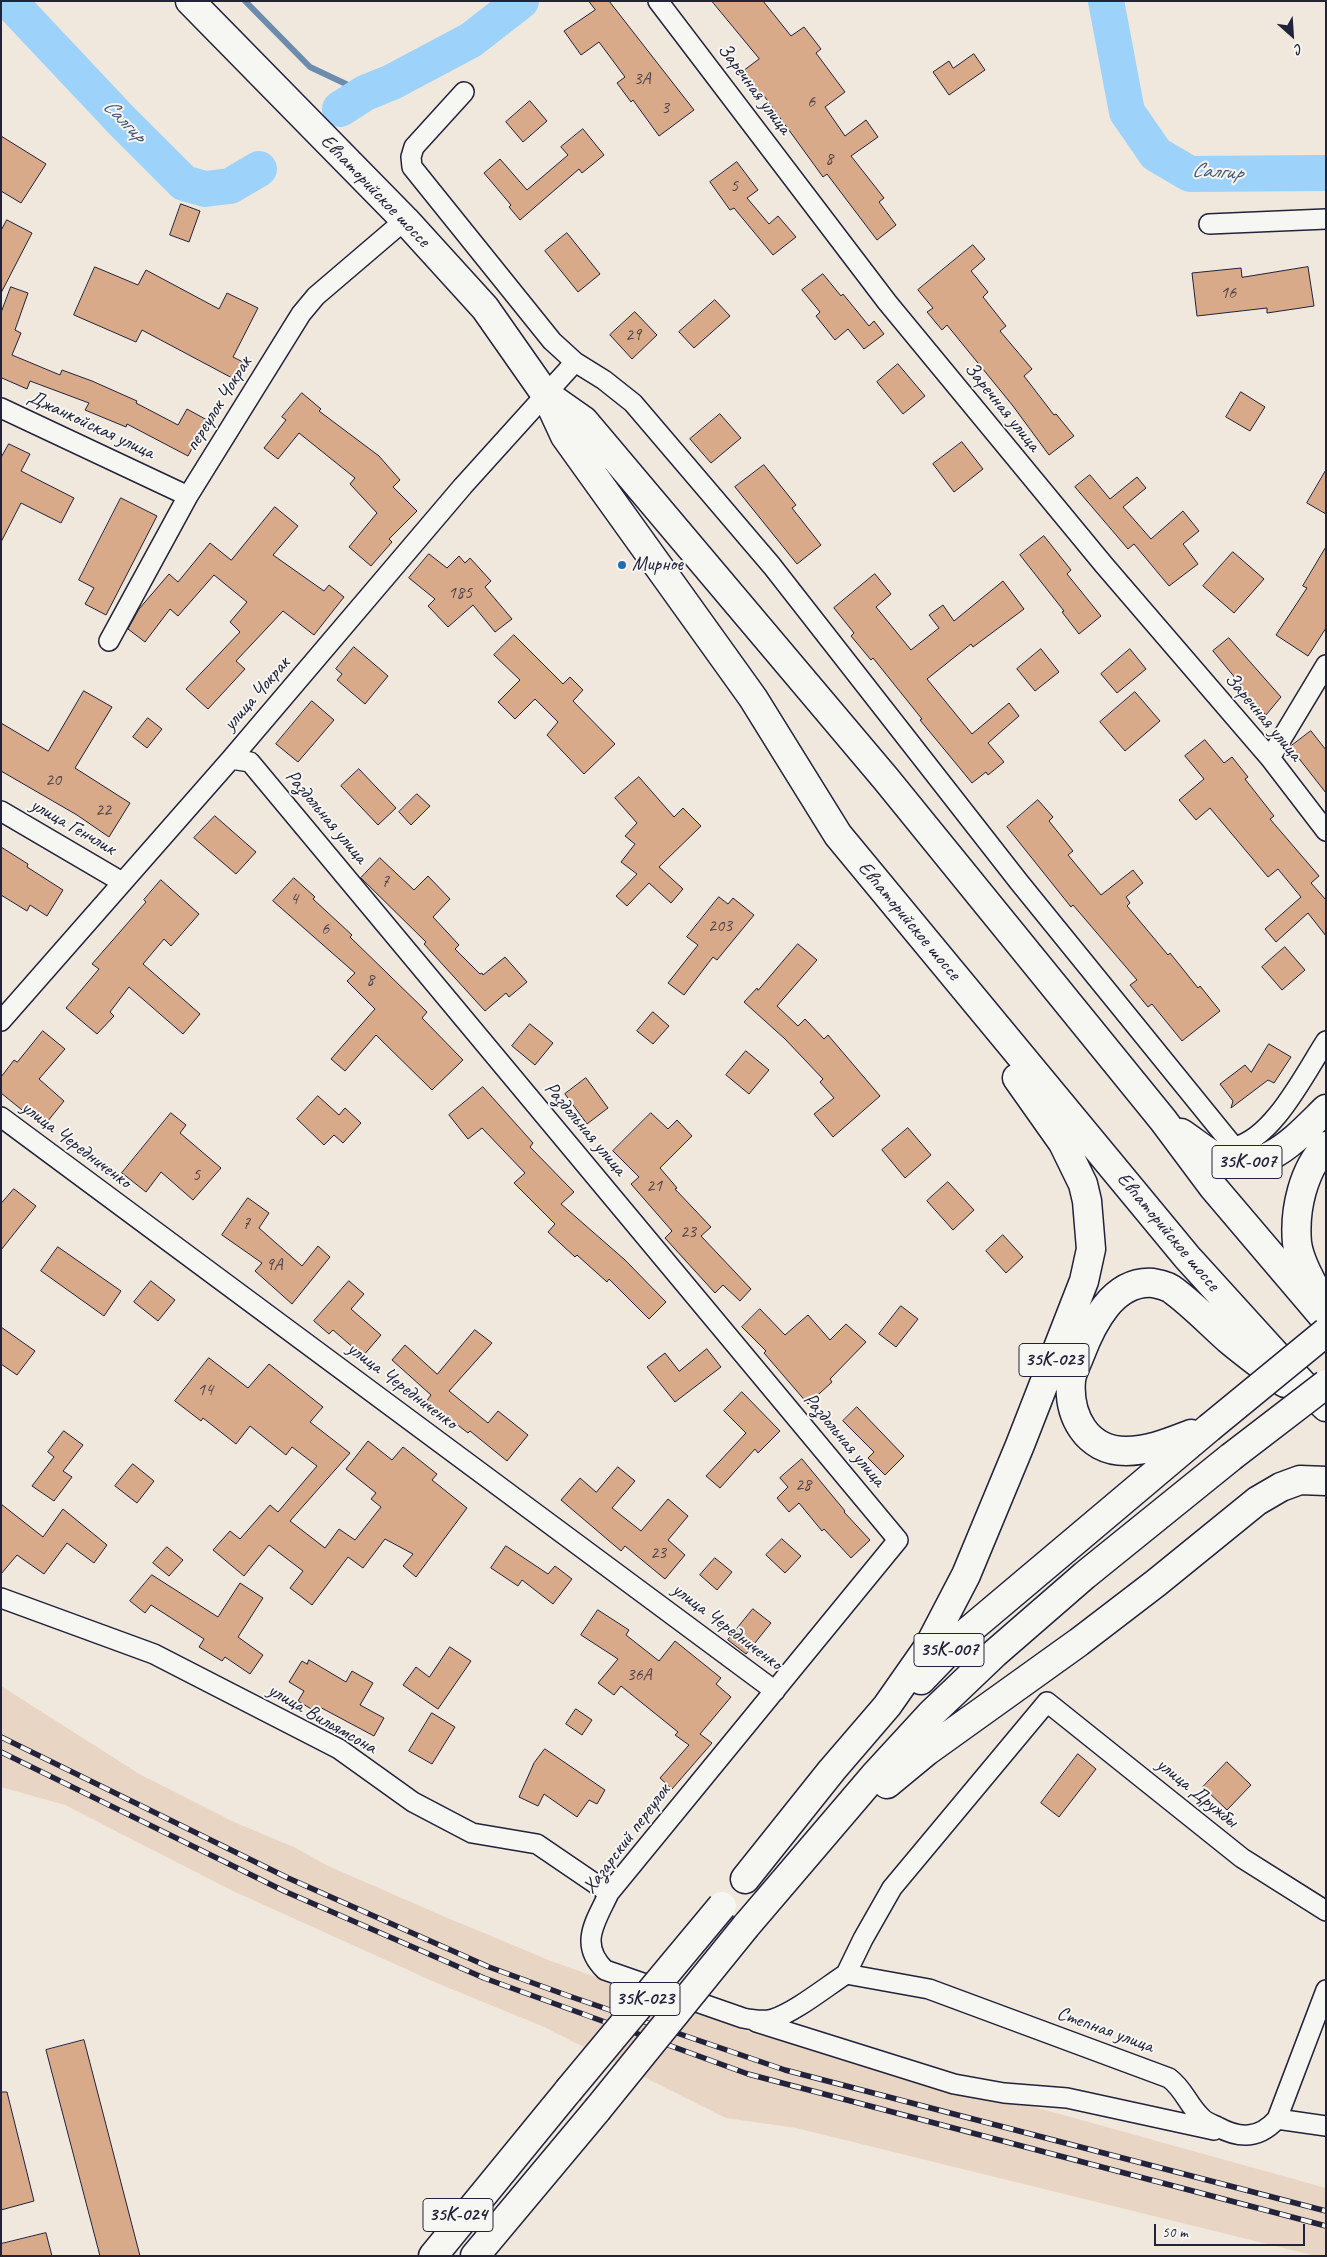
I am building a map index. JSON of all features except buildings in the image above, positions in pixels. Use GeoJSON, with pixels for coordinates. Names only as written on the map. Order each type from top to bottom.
{"type":"FeatureCollection","features":[{"type":"Feature","properties":{"kind":"main road","name":"Евпаторийское шоссе"},"geometry":{"type":"LineString","coordinates":[[190,1],[405,220],[485,308],[546,394],[565,436],[753,698],[838,835],[1187,1257],[1306,1388],[1326,1407]]}},
{"type":"Feature","properties":{"kind":"main road","name":"Евпаторийское шоссе"},"geometry":{"type":"LineString","coordinates":[[546,394],[584,421],[886,779],[1162,1120],[1213,1187],[1326,1320]]}},
{"type":"Feature","properties":{"kind":"main road","name":"35К-023"},"geometry":{"type":"LineString","coordinates":[[745,1879],[832,1770],[887,1706],[929,1646],[966,1575],[1020,1445],[1084,1281],[1090,1248],[1087,1201],[1082,1184],[1063,1143],[838,835]]}},
{"type":"Feature","properties":{"kind":"main road","name":"35К-007"},"geometry":{"type":"LineString","coordinates":[[1162,1120],[1213,1155],[1228,1161],[1246,1162],[1273,1155],[1284,1149],[1326,1109]]}},
{"type":"Feature","properties":{"kind":"main road"},"geometry":{"type":"LineString","coordinates":[[1326,1146],[1315,1157],[1301,1193],[1297,1218],[1297,1244],[1303,1262],[1326,1310]]}},
{"type":"Feature","properties":{"kind":"main road"},"geometry":{"type":"LineString","coordinates":[[1326,1332],[1209,1428],[1151,1448],[1125,1451],[1106,1448],[1092,1440],[1083,1431],[1074,1414],[1071,1378],[1086,1339],[1106,1304],[1118,1293],[1132,1287],[1153,1283],[1173,1289],[1228,1339],[1326,1416]]}},
{"type":"Feature","properties":{"kind":"main road","name":"35К-023"},"geometry":{"type":"LineString","coordinates":[[474,2256],[597,2110],[773,1893],[874,1776],[952,1694],[994,1654],[1085,1575],[1237,1463],[1326,1384]]}},
{"type":"Feature","properties":{"kind":"main road"},"geometry":{"type":"LineString","coordinates":[[773,1893],[887,1784],[978,1693],[1096,1586],[1237,1463],[1326,1403]]}},
{"type":"Feature","properties":{"kind":"main road","name":"35К-007"},"geometry":{"type":"LineString","coordinates":[[722,1906],[881,1721],[967,1632],[1209,1428]]}},
{"type":"Feature","properties":{"kind":"main road"},"geometry":{"type":"LineString","coordinates":[[887,1784],[927,1751],[1080,1642],[1257,1502],[1281,1487],[1300,1480],[1326,1481]]}},
{"type":"Feature","properties":{"kind":"main road","name":"35К-023"},"geometry":{"type":"LineString","coordinates":[[433,2256],[722,1906]]}},
{"type":"Feature","properties":{"kind":"main road","name":"35К-024"},"geometry":{"type":"LineString","coordinates":[[412,2256],[503,2173]]}},
{"type":"Feature","properties":{"kind":"street","name":"Заречная улица"},"geometry":{"type":"LineString","coordinates":[[658,1],[887,302],[1104,565],[1270,758],[1326,831]]}},
{"type":"Feature","properties":{"kind":"street"},"geometry":{"type":"LineString","coordinates":[[464,92],[414,147],[410,157],[412,167],[552,341],[575,362],[604,380],[633,403],[772,566],[1019,882],[1234,1146],[1252,1140],[1273,1122],[1326,1041]]}},
{"type":"Feature","properties":{"kind":"street"},"geometry":{"type":"LineString","coordinates":[[1209,224],[1326,219]]}},
{"type":"Feature","properties":{"kind":"street","name":"переулок Чокрак"},"geometry":{"type":"LineString","coordinates":[[109,641],[188,496],[301,314],[316,296],[405,220]]}},
{"type":"Feature","properties":{"kind":"street","name":"улица Чокрак"},"geometry":{"type":"LineString","coordinates":[[1,1022],[464,486],[575,362]]}},
{"type":"Feature","properties":{"kind":"street","name":"Джанкойская улица"},"geometry":{"type":"LineString","coordinates":[[1,408],[188,496]]}},
{"type":"Feature","properties":{"kind":"street"},"geometry":{"type":"LineString","coordinates":[[1270,758],[1326,665]]}},
{"type":"Feature","properties":{"kind":"street","name":"Раздольная улица"},"geometry":{"type":"LineString","coordinates":[[230,759],[250,762],[898,1540]]}},
{"type":"Feature","properties":{"kind":"street","name":"улица Генчлик"},"geometry":{"type":"LineString","coordinates":[[1,811],[122,882]]}},
{"type":"Feature","properties":{"kind":"street","name":"улица Чередниченко"},"geometry":{"type":"LineString","coordinates":[[1,1117],[776,1691]]}},
{"type":"Feature","properties":{"kind":"street","name":"Хазарский переулок"},"geometry":{"type":"LineString","coordinates":[[846,1974],[786,2013],[773,2019],[758,2021],[743,2018],[605,1970],[597,1962],[592,1952],[590,1940],[592,1929],[609,1893],[898,1540]]}},
{"type":"Feature","properties":{"kind":"street","name":"улица Вильямсона"},"geometry":{"type":"LineString","coordinates":[[1,1598],[154,1654],[339,1749],[413,1802],[472,1833],[537,1844],[609,1893]]}},
{"type":"Feature","properties":{"kind":"street","name":"улица Дружбы"},"geometry":{"type":"LineString","coordinates":[[846,1974],[863,1939],[892,1888],[1047,1702],[1242,1858],[1326,1911]]}},
{"type":"Feature","properties":{"kind":"street","name":"Степная улица"},"geometry":{"type":"LineString","coordinates":[[846,1974],[929,1989],[1169,2078],[1180,2086],[1201,2118],[1230,2134],[1250,2136],[1268,2130],[1277,2119]]}},
{"type":"Feature","properties":{"kind":"street"},"geometry":{"type":"LineString","coordinates":[[1326,1990],[1277,2119],[1326,2126]]}},
{"type":"Feature","properties":{"kind":"street"},"geometry":{"type":"LineString","coordinates":[[743,2018],[954,2084],[1004,2093],[1067,2098],[1230,2134]]}},
{"type":"Feature","properties":{"kind":"shaded area"},"geometry":{"type":"Polygon","coordinates":[[[1,1686],[141,1775],[236,1823],[294,1847],[328,1866],[551,1961],[755,2034],[923,2076],[1326,2188],[1326,2256],[1316,2256],[796,2128],[726,2118],[542,2026],[439,1984],[233,1891],[65,1805],[1,1787],[1,1686]]]}},
{"type":"Feature","properties":{"kind":"waterway","name":"Салгир"},"geometry":{"type":"LineString","coordinates":[[9,1],[121,120],[184,183],[205,189],[230,186],[259,169]]}},
{"type":"Feature","properties":{"kind":"waterway"},"geometry":{"type":"LineString","coordinates":[[245,1],[310,67],[365,93]]}},
{"type":"Feature","properties":{"kind":"waterway","name":"Салгир"},"geometry":{"type":"LineString","coordinates":[[340,109],[365,93],[392,82],[471,40],[521,1]]}},
{"type":"Feature","properties":{"kind":"waterway","name":"Салгир"},"geometry":{"type":"LineString","coordinates":[[1106,1],[1127,112],[1156,154],[1190,174],[1326,173]]}},
{"type":"Feature","properties":{"kind":"railway"},"geometry":{"type":"LineString","coordinates":[[1,1737],[288,1878],[489,1967],[566,1995],[785,2070],[1326,2211]]}},
{"type":"Feature","properties":{"kind":"railway"},"geometry":{"type":"LineString","coordinates":[[1,1752],[284,1891],[484,1978],[748,2074],[1326,2226]]}},
{"type":"Feature","properties":{"kind":"place","name":"Мирное"},"geometry":{"type":"Point","coordinates":[622,565]}}]}
